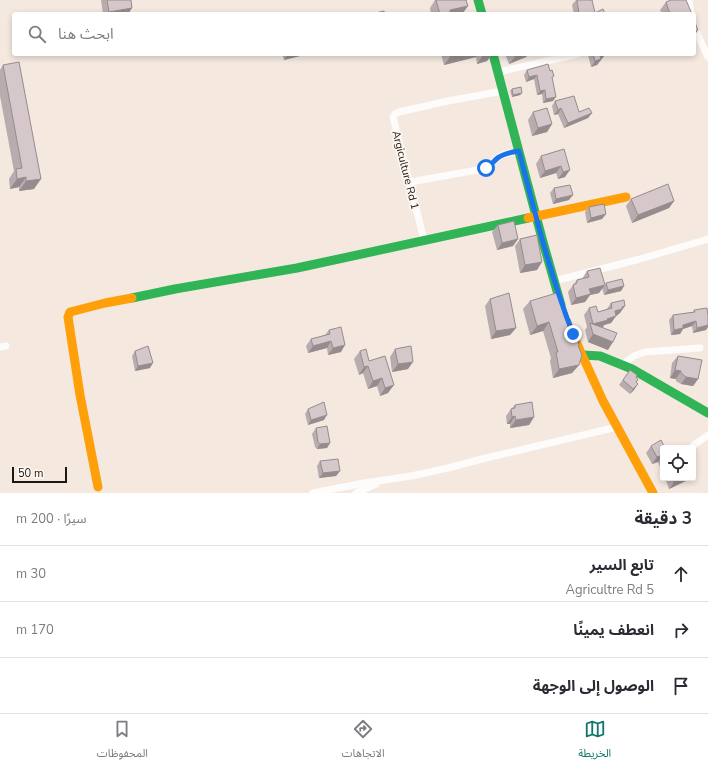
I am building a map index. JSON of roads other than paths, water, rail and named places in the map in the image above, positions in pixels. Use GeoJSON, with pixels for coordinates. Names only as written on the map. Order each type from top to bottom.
{"type":"FeatureCollection","features":[{"type":"Feature","properties":{"kind":"street"},"geometry":{"type":"LineString","coordinates":[[478,0],[481,12]]}},
{"type":"Feature","properties":{"kind":"street"},"geometry":{"type":"LineString","coordinates":[[689,0],[691,12]]}},
{"type":"Feature","properties":{"kind":"street"},"geometry":{"type":"LineString","coordinates":[[696,31],[708,57]]}},
{"type":"Feature","properties":{"kind":"street"},"geometry":{"type":"LineString","coordinates":[[494,56],[536,217],[564,313]]}},
{"type":"Feature","properties":{"kind":"street"},"geometry":{"type":"LineString","coordinates":[[498,72],[569,56]]}},
{"type":"Feature","properties":{"kind":"street","name":"Argiculture Rd 1"},"geometry":{"type":"LineString","coordinates":[[424,240],[394,121],[395,114],[448,101],[503,91]]}},
{"type":"Feature","properties":{"kind":"street"},"geometry":{"type":"LineString","coordinates":[[410,182],[483,169],[490,166],[503,155],[519,151]]}},
{"type":"Feature","properties":{"kind":"street"},"geometry":{"type":"LineString","coordinates":[[98,488],[80,396],[67,318],[70,312],[105,303],[175,289],[297,268],[626,197]]}},
{"type":"Feature","properties":{"kind":"street"},"geometry":{"type":"LineString","coordinates":[[554,280],[640,259],[708,239]]}},
{"type":"Feature","properties":{"kind":"street"},"geometry":{"type":"LineString","coordinates":[[570,327],[603,401],[653,493]]}},
{"type":"Feature","properties":{"kind":"street"},"geometry":{"type":"LineString","coordinates":[[622,365],[634,356],[645,352],[700,348]]}},
{"type":"Feature","properties":{"kind":"street"},"geometry":{"type":"LineString","coordinates":[[583,355],[600,356],[632,369],[708,413]]}},
{"type":"Feature","properties":{"kind":"street"},"geometry":{"type":"LineString","coordinates":[[313,493],[448,468],[617,427]]}},
{"type":"Feature","properties":{"kind":"street"},"geometry":{"type":"LineString","coordinates":[[694,445],[708,435]]}},
{"type":"Feature","properties":{"kind":"street"},"geometry":{"type":"LineString","coordinates":[[356,493],[382,480]]}}]}
